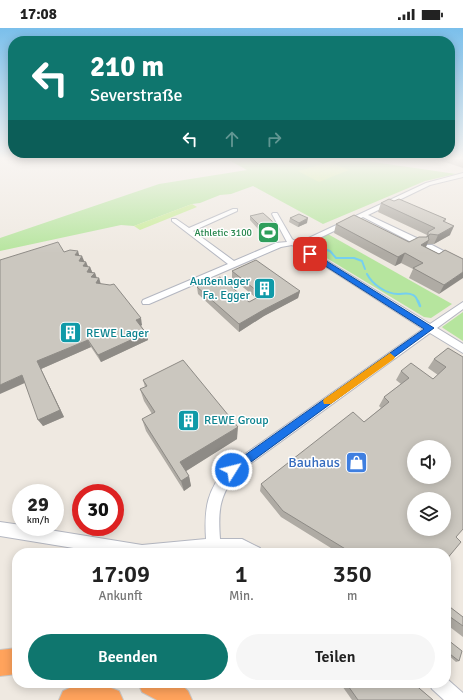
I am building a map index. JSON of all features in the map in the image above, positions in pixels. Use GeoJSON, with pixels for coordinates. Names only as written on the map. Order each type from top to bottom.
{"type":"FeatureCollection","features":[{"type":"Feature","properties":{"kind":"highway"},"geometry":{"type":"LineString","coordinates":[[0,663],[12,662]]}},
{"type":"Feature","properties":{"kind":"highway"},"geometry":{"type":"LineString","coordinates":[[161,688],[179,700]]}},
{"type":"Feature","properties":{"kind":"highway"},"geometry":{"type":"LineString","coordinates":[[72,700],[103,698],[110,700]]}},
{"type":"Feature","properties":{"kind":"street"},"geometry":{"type":"LineString","coordinates":[[146,302],[279,245],[295,244],[414,190]]}},
{"type":"Feature","properties":{"kind":"street"},"geometry":{"type":"LineString","coordinates":[[190,230],[235,210]]}},
{"type":"Feature","properties":{"kind":"street"},"geometry":{"type":"LineString","coordinates":[[265,213],[275,216],[289,240],[463,349]]}},
{"type":"Feature","properties":{"kind":"street"},"geometry":{"type":"LineString","coordinates":[[363,214],[420,243]]}},
{"type":"Feature","properties":{"kind":"street"},"geometry":{"type":"LineString","coordinates":[[174,220],[190,230],[234,265]]}},
{"type":"Feature","properties":{"kind":"street"},"geometry":{"type":"LineString","coordinates":[[429,247],[463,264]]}},
{"type":"Feature","properties":{"kind":"street"},"geometry":{"type":"LineString","coordinates":[[214,546],[211,511],[216,492],[232,470],[463,306]]}},
{"type":"Feature","properties":{"kind":"street"},"geometry":{"type":"LineString","coordinates":[[0,529],[117,548]]}},
{"type":"Feature","properties":{"kind":"street"},"geometry":{"type":"LineString","coordinates":[[190,548],[237,545],[244,548]]}},
{"type":"Feature","properties":{"kind":"street"},"geometry":{"type":"LineString","coordinates":[[444,688],[457,700]]}},
{"type":"Feature","properties":{"kind":"green space"},"geometry":{"type":"Polygon","coordinates":[[[140,190],[241,190],[192,204],[134,226],[121,225],[0,251],[0,238],[140,190]]]}},
{"type":"Feature","properties":{"kind":"green space"},"geometry":{"type":"Polygon","coordinates":[[[261,190],[403,190],[323,224],[261,190]]]}},
{"type":"Feature","properties":{"kind":"green space"},"geometry":{"type":"Polygon","coordinates":[[[192,204],[197,207],[140,230],[134,226],[192,204]]]}},
{"type":"Feature","properties":{"kind":"green space"},"geometry":{"type":"Polygon","coordinates":[[[326,233],[452,304],[431,318],[424,317],[305,245],[326,233]]]}},
{"type":"Feature","properties":{"kind":"green space"},"geometry":{"type":"Polygon","coordinates":[[[463,312],[463,341],[442,327],[463,312]]]}},
{"type":"Feature","properties":{"kind":"building"},"geometry":{"type":"Polygon","coordinates":[[[389,199],[394,201],[399,199],[446,219],[443,221],[454,226],[438,235],[430,234],[428,236],[428,232],[435,228],[381,203],[389,199]]]}},
{"type":"Feature","properties":{"kind":"building"},"geometry":{"type":"Polygon","coordinates":[[[263,213],[272,221],[278,233],[264,235],[258,224],[250,216],[263,213]]]}},
{"type":"Feature","properties":{"kind":"building"},"geometry":{"type":"Polygon","coordinates":[[[299,214],[308,218],[299,223],[290,218],[299,214]]]}},
{"type":"Feature","properties":{"kind":"building"},"geometry":{"type":"Polygon","coordinates":[[[354,215],[409,242],[419,237],[428,236],[429,240],[421,245],[439,254],[445,250],[463,259],[463,272],[444,285],[413,268],[423,263],[405,253],[398,257],[336,224],[354,215]]]}},
{"type":"Feature","properties":{"kind":"building","name":"REWE Lager"},"geometry":{"type":"Polygon","coordinates":[[[58,242],[64,252],[70,250],[78,251],[75,255],[82,256],[79,261],[86,262],[83,266],[90,267],[87,272],[95,273],[91,277],[99,278],[96,283],[110,285],[114,284],[141,318],[136,320],[146,333],[98,355],[88,340],[37,361],[60,410],[38,420],[22,375],[0,385],[0,260],[58,242]]]}},
{"type":"Feature","properties":{"kind":"building"},"geometry":{"type":"Polygon","coordinates":[[[256,260],[300,291],[239,324],[197,287],[220,277],[249,302],[262,295],[232,271],[256,260]]]}},
{"type":"Feature","properties":{"kind":"building","name":"Bauhaus"},"geometry":{"type":"Polygon","coordinates":[[[448,348],[463,357],[463,529],[456,537],[461,542],[451,554],[451,548],[344,548],[283,511],[261,484],[353,412],[364,422],[389,402],[384,397],[409,378],[401,371],[411,363],[433,379],[446,367],[434,359],[448,348]]]}},
{"type":"Feature","properties":{"kind":"building","name":"REWE Group"},"geometry":{"type":"Polygon","coordinates":[[[183,360],[238,427],[180,462],[189,476],[181,481],[142,419],[155,412],[140,389],[147,386],[143,380],[183,360]]]}},
{"type":"Feature","properties":{"kind":"building"},"geometry":{"type":"Polygon","coordinates":[[[451,608],[463,617],[463,626],[451,618],[451,608]]]}},
{"type":"Feature","properties":{"kind":"building"},"geometry":{"type":"Polygon","coordinates":[[[451,642],[462,651],[459,661],[451,655],[451,642]]]}},
{"type":"Feature","properties":{"kind":"building"},"geometry":{"type":"Polygon","coordinates":[[[350,688],[419,688],[433,700],[358,700],[350,688]]]}},
{"type":"Feature","properties":{"kind":"waterway"},"geometry":{"type":"LineString","coordinates":[[318,247],[330,251],[336,258],[354,258],[362,261],[365,269]]}},
{"type":"Feature","properties":{"kind":"waterway"},"geometry":{"type":"LineString","coordinates":[[367,274],[369,278],[380,288],[393,294],[407,293],[414,295],[418,302]]}},
{"type":"Feature","properties":{"kind":"waterway"},"geometry":{"type":"LineString","coordinates":[[418,301],[420,306]]}},
{"type":"Feature","properties":{"kind":"slow traffic"},"geometry":{"type":"LineString","coordinates":[[328,401],[390,357]]}},
{"type":"Feature","properties":{"kind":"place","name":"Athletic 3100"},"geometry":{"type":"Point","coordinates":[268,233]}},
{"type":"Feature","properties":{"kind":"place","name":"Außenlager Fa. Egger"},"geometry":{"type":"Point","coordinates":[265,288]}},
{"type":"Feature","properties":{"kind":"place","name":"REWE Lager"},"geometry":{"type":"Point","coordinates":[71,333]}},
{"type":"Feature","properties":{"kind":"place","name":"REWE Group"},"geometry":{"type":"Point","coordinates":[189,420]}},
{"type":"Feature","properties":{"kind":"place","name":"Bauhaus"},"geometry":{"type":"Point","coordinates":[356,462]}},
{"type":"Feature","properties":{"kind":"route"},"geometry":{"type":"LineString","coordinates":[[232,470],[430,328],[310,254]]}}]}
